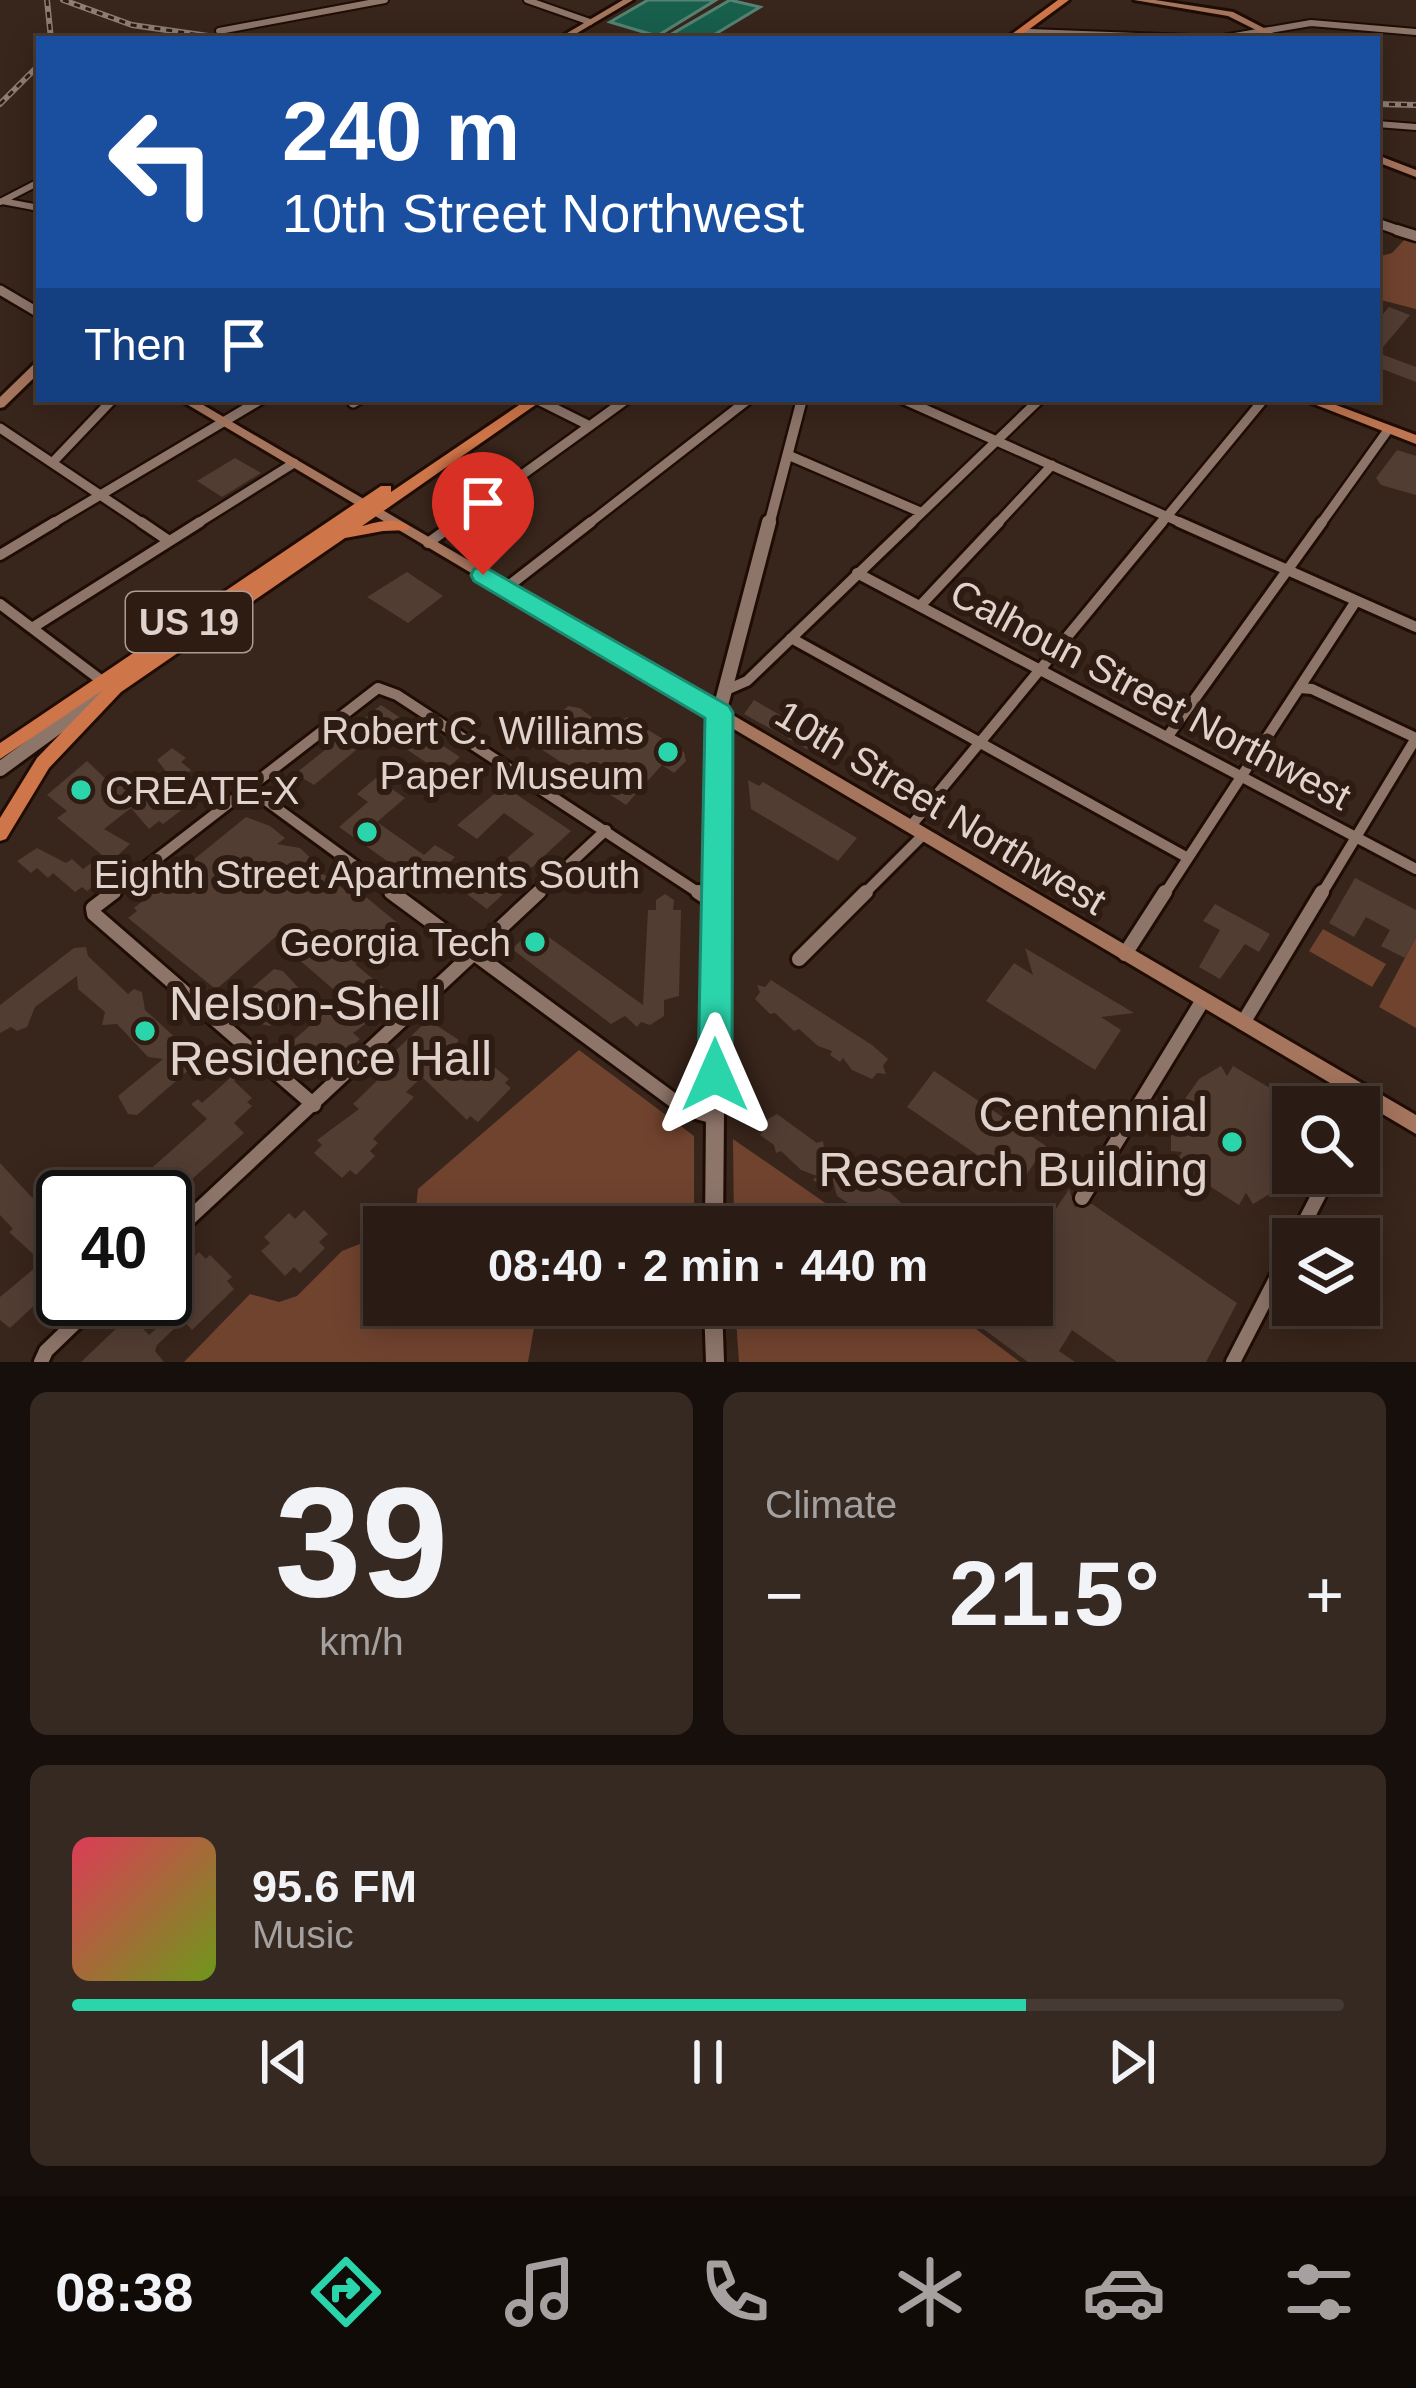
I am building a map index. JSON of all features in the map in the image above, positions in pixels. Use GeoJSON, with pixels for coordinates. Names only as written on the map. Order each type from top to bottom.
{"type":"FeatureCollection","features":[{"type":"Feature","properties":{"kind":"highway"},"geometry":{"type":"LineString","coordinates":[[1003,36],[1047,0]]}},
{"type":"Feature","properties":{"kind":"highway"},"geometry":{"type":"LineString","coordinates":[[1014,36],[1064,0]]}},
{"type":"Feature","properties":{"kind":"highway","name":"US 19"},"geometry":{"type":"LineString","coordinates":[[0,752],[337,538],[369,508],[514,402]]}},
{"type":"Feature","properties":{"kind":"highway","name":"US 19"},"geometry":{"type":"LineString","coordinates":[[0,834],[44,763],[103,686],[531,402]]}},
{"type":"Feature","properties":{"kind":"highway"},"geometry":{"type":"LineString","coordinates":[[337,538],[370,528],[403,527]]}},
{"type":"Feature","properties":{"kind":"main road"},"geometry":{"type":"LineString","coordinates":[[566,36],[629,0]]}},
{"type":"Feature","properties":{"kind":"main road"},"geometry":{"type":"LineString","coordinates":[[1138,0],[1215,10],[1281,34]]}},
{"type":"Feature","properties":{"kind":"main road"},"geometry":{"type":"LineString","coordinates":[[1177,0],[1237,10],[1281,34]]}},
{"type":"Feature","properties":{"kind":"main road"},"geometry":{"type":"LineString","coordinates":[[1380,160],[1416,179]]}},
{"type":"Feature","properties":{"kind":"main road"},"geometry":{"type":"LineString","coordinates":[[1380,169],[1416,179]]}},
{"type":"Feature","properties":{"kind":"main road"},"geometry":{"type":"LineString","coordinates":[[0,404],[36,369]]}},
{"type":"Feature","properties":{"kind":"main road","name":"10th Street Northwest"},"geometry":{"type":"LineString","coordinates":[[189,402],[1350,1086]]}},
{"type":"Feature","properties":{"kind":"main road"},"geometry":{"type":"LineString","coordinates":[[1316,402],[1416,440]]}},
{"type":"Feature","properties":{"kind":"main road","name":"10th Street Northwest"},"geometry":{"type":"LineString","coordinates":[[1380,1103],[1416,1124]]}},
{"type":"Feature","properties":{"kind":"street"},"geometry":{"type":"LineString","coordinates":[[219,31],[385,0]]}},
{"type":"Feature","properties":{"kind":"street"},"geometry":{"type":"LineString","coordinates":[[526,0],[590,22]]}},
{"type":"Feature","properties":{"kind":"street"},"geometry":{"type":"LineString","coordinates":[[1281,34],[1326,23],[1416,32]]}},
{"type":"Feature","properties":{"kind":"street"},"geometry":{"type":"LineString","coordinates":[[1027,26],[1047,35]]}},
{"type":"Feature","properties":{"kind":"street"},"geometry":{"type":"LineString","coordinates":[[1017,36],[1029,32],[1090,36]]}},
{"type":"Feature","properties":{"kind":"street"},"geometry":{"type":"LineString","coordinates":[[1380,124],[1416,127]]}},
{"type":"Feature","properties":{"kind":"street"},"geometry":{"type":"LineString","coordinates":[[1,201],[36,184]]}},
{"type":"Feature","properties":{"kind":"street"},"geometry":{"type":"LineString","coordinates":[[1,201],[36,207]]}},
{"type":"Feature","properties":{"kind":"street"},"geometry":{"type":"LineString","coordinates":[[1380,224],[1416,236]]}},
{"type":"Feature","properties":{"kind":"street"},"geometry":{"type":"LineString","coordinates":[[0,290],[36,311]]}},
{"type":"Feature","properties":{"kind":"street"},"geometry":{"type":"LineString","coordinates":[[52,463],[110,402]]}},
{"type":"Feature","properties":{"kind":"street"},"geometry":{"type":"LineString","coordinates":[[0,556],[257,402]]}},
{"type":"Feature","properties":{"kind":"street"},"geometry":{"type":"LineString","coordinates":[[542,402],[590,426]]}},
{"type":"Feature","properties":{"kind":"street"},"geometry":{"type":"LineString","coordinates":[[428,543],[623,402]]}},
{"type":"Feature","properties":{"kind":"street"},"geometry":{"type":"LineString","coordinates":[[506,589],[745,402]]}},
{"type":"Feature","properties":{"kind":"street"},"geometry":{"type":"LineString","coordinates":[[714,1206],[719,713],[801,402]]}},
{"type":"Feature","properties":{"kind":"street"},"geometry":{"type":"LineString","coordinates":[[909,402],[1416,627]]}},
{"type":"Feature","properties":{"kind":"street"},"geometry":{"type":"LineString","coordinates":[[724,691],[747,680],[1037,402]]}},
{"type":"Feature","properties":{"kind":"street"},"geometry":{"type":"LineString","coordinates":[[800,958],[916,831],[980,743],[1164,514],[1261,402]]}},
{"type":"Feature","properties":{"kind":"street"},"geometry":{"type":"LineString","coordinates":[[0,428],[169,541]]}},
{"type":"Feature","properties":{"kind":"street"},"geometry":{"type":"LineString","coordinates":[[1168,736],[1388,430]]}},
{"type":"Feature","properties":{"kind":"street"},"geometry":{"type":"LineString","coordinates":[[788,455],[920,512]]}},
{"type":"Feature","properties":{"kind":"street"},"geometry":{"type":"LineString","coordinates":[[32,628],[294,463]]}},
{"type":"Feature","properties":{"kind":"street"},"geometry":{"type":"LineString","coordinates":[[920,606],[1052,465]]}},
{"type":"Feature","properties":{"kind":"street","name":"Calhoun Street Northwest"},"geometry":{"type":"LineString","coordinates":[[857,573],[1416,868]]}},
{"type":"Feature","properties":{"kind":"street"},"geometry":{"type":"LineString","coordinates":[[1125,954],[1356,601]]}},
{"type":"Feature","properties":{"kind":"street"},"geometry":{"type":"LineString","coordinates":[[0,604],[103,686]]}},
{"type":"Feature","properties":{"kind":"street"},"geometry":{"type":"LineString","coordinates":[[790,638],[1188,859]]}},
{"type":"Feature","properties":{"kind":"street"},"geometry":{"type":"LineString","coordinates":[[38,739],[40,730],[103,686]]}},
{"type":"Feature","properties":{"kind":"street"},"geometry":{"type":"LineString","coordinates":[[0,770],[103,686]]}},
{"type":"Feature","properties":{"kind":"street"},"geometry":{"type":"LineString","coordinates":[[314,1105],[93,908],[381,687],[716,904]]}},
{"type":"Feature","properties":{"kind":"street"},"geometry":{"type":"LineString","coordinates":[[1243,1023],[1416,738],[1312,689],[1300,688]]}},
{"type":"Feature","properties":{"kind":"street"},"geometry":{"type":"LineString","coordinates":[[243,792],[260,796],[685,1108],[715,1117]]}},
{"type":"Feature","properties":{"kind":"street"},"geometry":{"type":"LineString","coordinates":[[192,1216],[606,830]]}},
{"type":"Feature","properties":{"kind":"street"},"geometry":{"type":"LineString","coordinates":[[1082,1198],[1204,1000]]}},
{"type":"Feature","properties":{"kind":"street"},"geometry":{"type":"LineString","coordinates":[[1233,1362],[1272,1287]]}},
{"type":"Feature","properties":{"kind":"street"},"geometry":{"type":"LineString","coordinates":[[41,1362],[72,1326]]}},
{"type":"Feature","properties":{"kind":"street"},"geometry":{"type":"LineString","coordinates":[[714,1326],[715,1362]]}},
{"type":"Feature","properties":{"kind":"shaded area"},"geometry":{"type":"Polygon","coordinates":[[[1407,237],[1416,240],[1416,309],[1380,300],[1380,256],[1392,253],[1407,237]]]}},
{"type":"Feature","properties":{"kind":"shaded area"},"geometry":{"type":"Polygon","coordinates":[[[1323,929],[1386,964],[1372,987],[1309,951],[1323,929]]]}},
{"type":"Feature","properties":{"kind":"shaded area"},"geometry":{"type":"Polygon","coordinates":[[[1416,937],[1416,1028],[1379,1007],[1416,937]]]}},
{"type":"Feature","properties":{"kind":"shaded area"},"geometry":{"type":"Polygon","coordinates":[[[579,1050],[694,1136],[694,1206],[416,1206],[418,1189],[579,1050]]]}},
{"type":"Feature","properties":{"kind":"shaded area"},"geometry":{"type":"Polygon","coordinates":[[[733,1139],[830,1206],[734,1206],[733,1139]]]}},
{"type":"Feature","properties":{"kind":"shaded area"},"geometry":{"type":"Polygon","coordinates":[[[363,1243],[363,1326],[534,1326],[528,1362],[184,1362],[250,1294],[279,1302],[297,1296],[342,1251],[363,1243]]]}},
{"type":"Feature","properties":{"kind":"shaded area"},"geometry":{"type":"Polygon","coordinates":[[[736,1326],[972,1326],[1020,1362],[739,1362],[736,1326]]]}},
{"type":"Feature","properties":{"kind":"water"},"geometry":{"type":"Polygon","coordinates":[[[648,0],[716,0],[657,36],[610,22],[648,0]]]}},
{"type":"Feature","properties":{"kind":"water"},"geometry":{"type":"Polygon","coordinates":[[[730,0],[760,7],[712,36],[668,36],[730,0]]]}},
{"type":"Feature","properties":{"kind":"building"},"geometry":{"type":"Polygon","coordinates":[[[1389,307],[1410,315],[1380,351],[1380,318],[1389,307]]]}},
{"type":"Feature","properties":{"kind":"building"},"geometry":{"type":"Polygon","coordinates":[[[1380,354],[1416,367],[1416,382],[1380,368],[1380,354]]]}},
{"type":"Feature","properties":{"kind":"building"},"geometry":{"type":"Polygon","coordinates":[[[1397,450],[1416,456],[1416,495],[1381,485],[1376,478],[1397,450]]]}},
{"type":"Feature","properties":{"kind":"building"},"geometry":{"type":"Polygon","coordinates":[[[235,458],[261,473],[222,497],[197,481],[235,458]]]}},
{"type":"Feature","properties":{"kind":"building"},"geometry":{"type":"Polygon","coordinates":[[[407,572],[443,596],[408,623],[367,597],[407,572]]]}},
{"type":"Feature","properties":{"kind":"building"},"geometry":{"type":"Polygon","coordinates":[[[754,700],[792,722],[798,716],[840,741],[823,758],[744,714],[754,700]]]}},
{"type":"Feature","properties":{"kind":"building"},"geometry":{"type":"Polygon","coordinates":[[[381,705],[460,757],[448,768],[460,776],[445,791],[415,775],[427,763],[379,731],[314,785],[295,774],[381,705]]]}},
{"type":"Feature","properties":{"kind":"building"},"geometry":{"type":"Polygon","coordinates":[[[568,706],[580,708],[608,730],[627,717],[684,752],[686,761],[674,773],[662,765],[626,805],[538,747],[566,723],[562,712],[568,706]]]}},
{"type":"Feature","properties":{"kind":"building"},"geometry":{"type":"Polygon","coordinates":[[[172,748],[186,758],[181,762],[191,770],[186,774],[208,790],[163,824],[159,821],[149,829],[131,808],[104,829],[130,844],[87,891],[82,887],[75,892],[53,873],[48,878],[37,868],[31,873],[17,861],[37,848],[66,863],[72,859],[83,869],[102,855],[57,818],[67,811],[47,795],[87,761],[107,780],[119,773],[163,808],[181,795],[169,786],[174,782],[157,760],[172,748]]]}},
{"type":"Feature","properties":{"kind":"building","name":"Eighth Street Apartments South"},"geometry":{"type":"Polygon","coordinates":[[[376,778],[405,798],[377,822],[424,855],[435,845],[455,857],[424,887],[339,827],[368,802],[357,794],[376,778]]]}},
{"type":"Feature","properties":{"kind":"building"},"geometry":{"type":"Polygon","coordinates":[[[748,780],[759,786],[763,782],[857,838],[838,861],[751,809],[748,780]]]}},
{"type":"Feature","properties":{"kind":"building"},"geometry":{"type":"Polygon","coordinates":[[[504,786],[571,831],[487,909],[467,894],[534,834],[504,813],[477,839],[457,825],[504,786]]]}},
{"type":"Feature","properties":{"kind":"building"},"geometry":{"type":"Polygon","coordinates":[[[246,817],[270,826],[285,838],[277,844],[300,848],[321,868],[318,870],[346,891],[361,893],[400,925],[355,964],[398,1000],[353,1033],[360,1039],[324,1072],[317,1066],[314,1069],[290,1043],[327,1011],[332,1016],[348,1002],[289,951],[304,937],[290,924],[219,987],[213,987],[128,918],[137,911],[134,908],[246,817]]]}},
{"type":"Feature","properties":{"kind":"building"},"geometry":{"type":"Polygon","coordinates":[[[1355,878],[1416,910],[1416,937],[1405,958],[1381,946],[1390,930],[1366,917],[1354,937],[1329,923],[1355,878]]]}},
{"type":"Feature","properties":{"kind":"building"},"geometry":{"type":"Polygon","coordinates":[[[665,894],[674,900],[673,910],[681,910],[679,996],[664,1000],[664,1016],[650,1025],[641,1022],[637,1027],[625,1016],[611,1024],[512,949],[533,929],[539,930],[643,1005],[648,910],[656,910],[656,900],[665,894]]]}},
{"type":"Feature","properties":{"kind":"building"},"geometry":{"type":"Polygon","coordinates":[[[1215,904],[1270,934],[1259,952],[1245,944],[1220,979],[1199,967],[1220,930],[1203,921],[1215,904]]]}},
{"type":"Feature","properties":{"kind":"building","name":"Nelson-Shell Residence Hall"},"geometry":{"type":"Polygon","coordinates":[[[86,947],[88,956],[128,994],[134,989],[142,992],[145,1010],[200,1060],[137,1115],[128,1114],[118,1096],[163,1059],[148,1057],[117,1024],[102,1025],[105,1012],[78,989],[77,976],[35,1007],[27,1027],[0,1033],[0,1005],[74,948],[86,947]]]}},
{"type":"Feature","properties":{"kind":"building"},"geometry":{"type":"Polygon","coordinates":[[[1025,948],[1134,1013],[1101,1017],[1121,1030],[1095,1070],[986,1001],[1014,963],[1033,975],[1025,948]]]}},
{"type":"Feature","properties":{"kind":"building"},"geometry":{"type":"Polygon","coordinates":[[[274,969],[283,971],[305,995],[270,1026],[261,1024],[239,999],[274,969]]]}},
{"type":"Feature","properties":{"kind":"building"},"geometry":{"type":"Polygon","coordinates":[[[771,980],[872,1045],[888,1059],[883,1066],[886,1074],[877,1073],[872,1079],[852,1070],[843,1058],[840,1062],[830,1055],[832,1051],[770,1014],[755,999],[760,992],[757,985],[765,987],[771,980]]]}},
{"type":"Feature","properties":{"kind":"building"},"geometry":{"type":"Polygon","coordinates":[[[428,1020],[459,1040],[456,1044],[472,1057],[483,1058],[509,1079],[505,1083],[511,1088],[478,1122],[470,1116],[467,1120],[422,1077],[406,1092],[414,1097],[373,1139],[378,1143],[370,1151],[375,1156],[356,1175],[350,1170],[342,1178],[314,1153],[322,1145],[317,1140],[359,1109],[353,1104],[395,1063],[398,1057],[393,1053],[428,1020]]]}},
{"type":"Feature","properties":{"kind":"building","name":"Centennial Research Building"},"geometry":{"type":"Polygon","coordinates":[[[1221,1066],[1227,1076],[1233,1066],[1272,1089],[1272,1192],[1253,1204],[1246,1193],[1239,1205],[1175,1164],[1182,1152],[1171,1151],[1171,1124],[1199,1079],[1221,1066]]]}},
{"type":"Feature","properties":{"kind":"building"},"geometry":{"type":"Polygon","coordinates":[[[232,1069],[240,1076],[234,1081],[252,1098],[247,1102],[252,1106],[234,1123],[244,1133],[192,1179],[192,1170],[149,1170],[207,1119],[191,1104],[198,1099],[202,1103],[230,1078],[226,1074],[232,1069]]]}},
{"type":"Feature","properties":{"kind":"building"},"geometry":{"type":"Polygon","coordinates":[[[934,1071],[1046,1146],[1020,1184],[907,1107],[934,1071]]]}},
{"type":"Feature","properties":{"kind":"building"},"geometry":{"type":"Polygon","coordinates":[[[777,1114],[817,1143],[823,1141],[824,1148],[905,1206],[852,1206],[837,1196],[832,1177],[824,1188],[813,1180],[817,1176],[801,1170],[781,1151],[776,1153],[774,1145],[760,1135],[763,1122],[777,1114]]]}},
{"type":"Feature","properties":{"kind":"building"},"geometry":{"type":"Polygon","coordinates":[[[0,1163],[36,1202],[36,1257],[9,1232],[13,1229],[0,1215],[0,1163]]]}},
{"type":"Feature","properties":{"kind":"building"},"geometry":{"type":"Polygon","coordinates":[[[1069,1189],[1075,1207],[1092,1204],[1237,1303],[1206,1362],[1117,1362],[1072,1330],[1059,1351],[1075,1362],[1028,1362],[982,1328],[1053,1326],[1053,1214],[1069,1189]]]}},
{"type":"Feature","properties":{"kind":"building"},"geometry":{"type":"Polygon","coordinates":[[[304,1210],[328,1234],[319,1242],[325,1248],[300,1273],[294,1267],[285,1276],[261,1251],[270,1243],[264,1237],[289,1213],[295,1219],[304,1210]]]}},
{"type":"Feature","properties":{"kind":"building"},"geometry":{"type":"Polygon","coordinates":[[[199,1252],[206,1259],[210,1255],[232,1277],[227,1281],[234,1289],[192,1330],[188,1326],[192,1259],[199,1252]]]}},
{"type":"Feature","properties":{"kind":"building"},"geometry":{"type":"Polygon","coordinates":[[[36,1267],[36,1304],[10,1328],[0,1320],[0,1297],[36,1267]]]}},
{"type":"Feature","properties":{"kind":"building"},"geometry":{"type":"Polygon","coordinates":[[[119,1326],[141,1326],[149,1335],[159,1326],[177,1326],[157,1345],[155,1351],[164,1362],[81,1362],[119,1326]]]}},
{"type":"Feature","properties":{"kind":"railway"},"geometry":{"type":"LineString","coordinates":[[47,0],[51,36]]}},
{"type":"Feature","properties":{"kind":"railway"},"geometry":{"type":"LineString","coordinates":[[63,0],[132,25],[208,36]]}},
{"type":"Feature","properties":{"kind":"railway"},"geometry":{"type":"LineString","coordinates":[[0,104],[36,68]]}},
{"type":"Feature","properties":{"kind":"railway"},"geometry":{"type":"LineString","coordinates":[[1380,104],[1416,105]]}},
{"type":"Feature","properties":{"kind":"place","name":"Robert C. Williams Paper Museum"},"geometry":{"type":"Point","coordinates":[668,752]}},
{"type":"Feature","properties":{"kind":"place","name":"CREATE-X"},"geometry":{"type":"Point","coordinates":[81,790]}},
{"type":"Feature","properties":{"kind":"place","name":"Eighth Street Apartments South"},"geometry":{"type":"Point","coordinates":[367,832]}},
{"type":"Feature","properties":{"kind":"place","name":"Georgia Tech"},"geometry":{"type":"Point","coordinates":[535,942]}},
{"type":"Feature","properties":{"kind":"place","name":"Nelson-Shell Residence Hall"},"geometry":{"type":"Point","coordinates":[145,1031]}},
{"type":"Feature","properties":{"kind":"place","name":"Centennial Research Building"},"geometry":{"type":"Point","coordinates":[1232,1142]}},
{"type":"Feature","properties":{"kind":"route"},"geometry":{"type":"LineString","coordinates":[[483,575],[719,713],[715,1075]]}}]}
